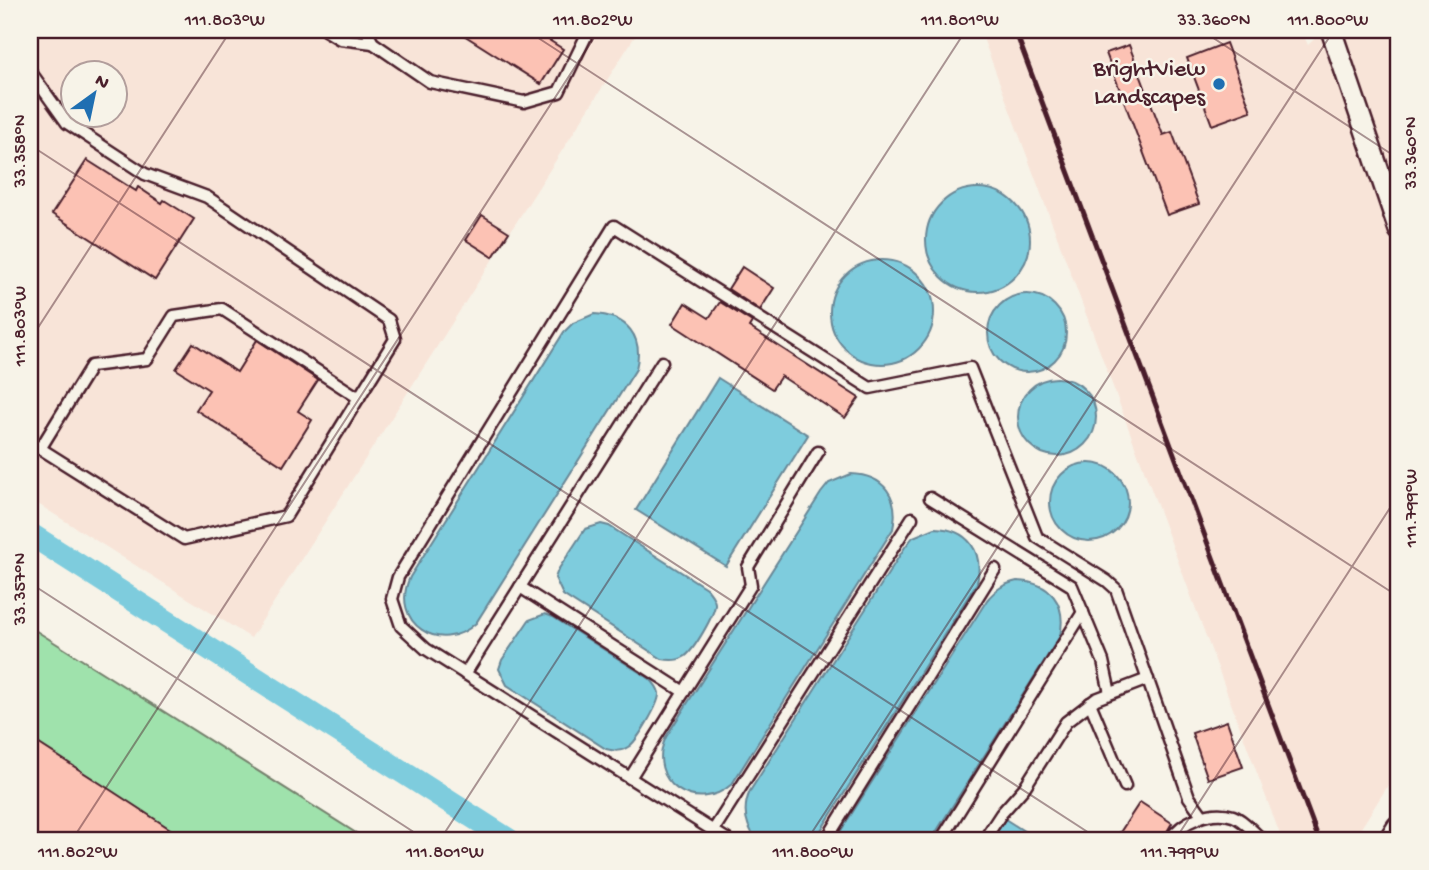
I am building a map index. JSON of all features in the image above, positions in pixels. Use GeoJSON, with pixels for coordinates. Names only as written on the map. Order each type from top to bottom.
{"type":"FeatureCollection","features":[{"type":"Feature","properties":{"kind":"street"},"geometry":{"type":"LineString","coordinates":[[1333,33],[1399,230]]}},
{"type":"Feature","properties":{"kind":"street"},"geometry":{"type":"LineString","coordinates":[[1392,840],[1399,829]]}},
{"type":"Feature","properties":{"kind":"lane"},"geometry":{"type":"LineString","coordinates":[[326,30],[340,39],[373,43]]}},
{"type":"Feature","properties":{"kind":"lane"},"geometry":{"type":"LineString","coordinates":[[366,30],[373,43],[430,82],[524,102],[559,92],[589,30]]}},
{"type":"Feature","properties":{"kind":"lane"},"geometry":{"type":"LineString","coordinates":[[30,71],[66,123],[145,174],[207,197],[390,320],[395,339],[286,516],[184,539],[30,442]]}},
{"type":"Feature","properties":{"kind":"lane"},"geometry":{"type":"LineString","coordinates":[[728,840],[426,649],[401,626],[392,599],[398,577],[614,226],[870,388],[970,368],[1037,537],[1107,581],[1116,590],[1189,797],[1202,815]]}},
{"type":"Feature","properties":{"kind":"lane"},"geometry":{"type":"LineString","coordinates":[[40,449],[91,366],[147,359],[174,316],[222,309],[359,398]]}},
{"type":"Feature","properties":{"kind":"lane"},"geometry":{"type":"LineString","coordinates":[[465,674],[662,362]]}},
{"type":"Feature","properties":{"kind":"lane"},"geometry":{"type":"LineString","coordinates":[[630,778],[751,585],[748,567],[818,452]]}},
{"type":"Feature","properties":{"kind":"lane"},"geometry":{"type":"LineString","coordinates":[[930,498],[1072,586],[1103,661],[1110,694]]}},
{"type":"Feature","properties":{"kind":"lane"},"geometry":{"type":"LineString","coordinates":[[713,831],[912,518]]}},
{"type":"Feature","properties":{"kind":"lane"},"geometry":{"type":"LineString","coordinates":[[827,840],[995,569]]}},
{"type":"Feature","properties":{"kind":"lane"},"geometry":{"type":"LineString","coordinates":[[520,587],[684,692]]}},
{"type":"Feature","properties":{"kind":"lane"},"geometry":{"type":"LineString","coordinates":[[941,840],[1083,612]]}},
{"type":"Feature","properties":{"kind":"lane"},"geometry":{"type":"LineString","coordinates":[[984,840],[1001,814],[1024,788],[1066,722],[1090,703],[1148,679]]}},
{"type":"Feature","properties":{"kind":"lane"},"geometry":{"type":"LineString","coordinates":[[1090,703],[1125,786]]}},
{"type":"Feature","properties":{"kind":"lane"},"geometry":{"type":"LineString","coordinates":[[1170,840],[1174,834],[1202,815],[1233,816],[1263,840]]}},
{"type":"Feature","properties":{"kind":"shaded area"},"geometry":{"type":"Polygon","coordinates":[[[30,30],[639,30],[251,638],[30,499],[30,30]]]}},
{"type":"Feature","properties":{"kind":"shaded area"},"geometry":{"type":"Polygon","coordinates":[[[980,30],[1065,30],[1069,34],[1079,30],[1301,30],[1308,45],[1324,30],[1399,30],[1399,768],[1356,836],[1357,840],[1282,840],[980,30]]]}},
{"type":"Feature","properties":{"kind":"green space"},"geometry":{"type":"Polygon","coordinates":[[[30,627],[367,840],[30,840],[30,627]]]}},
{"type":"Feature","properties":{"kind":"water"},"geometry":{"type":"Polygon","coordinates":[[[978,188],[998,192],[1015,203],[1026,220],[1030,240],[1026,260],[1015,277],[998,288],[978,292],[958,288],[941,277],[930,260],[926,240],[930,220],[941,203],[958,192],[978,188]]]}},
{"type":"Feature","properties":{"kind":"water"},"geometry":{"type":"Polygon","coordinates":[[[882,260],[902,264],[919,275],[930,292],[934,312],[930,332],[919,349],[902,360],[882,364],[862,360],[845,349],[834,332],[830,312],[834,292],[845,275],[862,264],[882,260]]]}},
{"type":"Feature","properties":{"kind":"water"},"geometry":{"type":"Polygon","coordinates":[[[1019,294],[1035,294],[1049,300],[1060,311],[1066,325],[1066,341],[1060,355],[1049,366],[1035,372],[1019,372],[1005,366],[994,355],[988,341],[988,325],[994,311],[1005,300],[1019,294]]]}},
{"type":"Feature","properties":{"kind":"water"},"geometry":{"type":"Polygon","coordinates":[[[594,314],[616,319],[630,330],[637,347],[636,369],[476,623],[462,633],[448,636],[434,635],[422,630],[412,620],[406,608],[405,593],[410,577],[564,332],[573,323],[594,314]]]}},
{"type":"Feature","properties":{"kind":"water"},"geometry":{"type":"Polygon","coordinates":[[[718,378],[808,435],[726,566],[636,510],[718,378]]]}},
{"type":"Feature","properties":{"kind":"water"},"geometry":{"type":"Polygon","coordinates":[[[1057,378],[1072,381],[1085,389],[1093,402],[1096,417],[1093,432],[1085,445],[1072,453],[1057,456],[1042,453],[1029,445],[1021,432],[1018,417],[1021,402],[1029,389],[1042,381],[1057,378]]]}},
{"type":"Feature","properties":{"kind":"water"},"geometry":{"type":"Polygon","coordinates":[[[1089,463],[1104,466],[1117,474],[1125,487],[1128,502],[1125,517],[1117,530],[1104,538],[1089,541],[1074,538],[1061,530],[1053,517],[1050,502],[1053,487],[1061,474],[1074,466],[1089,463]]]}},
{"type":"Feature","properties":{"kind":"water"},"geometry":{"type":"Polygon","coordinates":[[[851,474],[863,475],[881,483],[887,490],[894,507],[893,529],[732,784],[718,793],[704,796],[690,795],[678,789],[668,780],[662,768],[661,753],[666,737],[821,493],[829,483],[851,474]]]}},
{"type":"Feature","properties":{"kind":"water"},"geometry":{"type":"Polygon","coordinates":[[[601,524],[609,526],[706,588],[712,595],[715,603],[712,615],[698,640],[684,657],[662,659],[563,595],[555,578],[558,570],[585,529],[601,524]]]}},
{"type":"Feature","properties":{"kind":"water"},"geometry":{"type":"Polygon","coordinates":[[[935,528],[947,529],[965,537],[971,544],[978,561],[977,583],[816,838],[757,840],[746,817],[750,791],[905,547],[913,537],[935,528]]]}},
{"type":"Feature","properties":{"kind":"water"},"geometry":{"type":"Polygon","coordinates":[[[1017,581],[1039,586],[1054,597],[1061,614],[1060,636],[931,840],[835,840],[987,600],[1000,587],[1017,581]]]}},
{"type":"Feature","properties":{"kind":"water"},"geometry":{"type":"Polygon","coordinates":[[[545,614],[650,679],[657,687],[659,693],[652,713],[637,738],[623,750],[606,749],[507,685],[499,669],[502,660],[529,620],[545,614]]]}},
{"type":"Feature","properties":{"kind":"water"},"geometry":{"type":"Polygon","coordinates":[[[1005,819],[1038,840],[992,840],[1005,819]]]}},
{"type":"Feature","properties":{"kind":"building"},"geometry":{"type":"Polygon","coordinates":[[[456,30],[533,30],[563,49],[541,84],[456,30]]]}},
{"type":"Feature","properties":{"kind":"building","name":"BrightView Landscapes"},"geometry":{"type":"Polygon","coordinates":[[[1226,43],[1251,111],[1212,125],[1187,58],[1226,43]]]}},
{"type":"Feature","properties":{"kind":"building"},"geometry":{"type":"Polygon","coordinates":[[[1129,45],[1163,135],[1172,132],[1199,204],[1167,215],[1106,53],[1129,45]]]}},
{"type":"Feature","properties":{"kind":"building"},"geometry":{"type":"Polygon","coordinates":[[[87,160],[136,191],[138,187],[194,219],[155,280],[52,214],[87,160]]]}},
{"type":"Feature","properties":{"kind":"building"},"geometry":{"type":"Polygon","coordinates":[[[482,215],[509,232],[493,257],[466,240],[482,215]]]}},
{"type":"Feature","properties":{"kind":"building"},"geometry":{"type":"Polygon","coordinates":[[[742,267],[774,288],[760,310],[728,289],[742,267]]]}},
{"type":"Feature","properties":{"kind":"building"},"geometry":{"type":"Polygon","coordinates":[[[720,302],[752,322],[749,327],[859,398],[845,418],[781,376],[772,389],[672,324],[685,303],[709,318],[720,302]]]}},
{"type":"Feature","properties":{"kind":"building"},"geometry":{"type":"Polygon","coordinates":[[[257,340],[318,380],[298,411],[312,420],[283,466],[196,410],[209,390],[176,369],[193,343],[237,372],[257,340]]]}},
{"type":"Feature","properties":{"kind":"building"},"geometry":{"type":"Polygon","coordinates":[[[1227,721],[1243,767],[1208,779],[1192,733],[1227,721]]]}},
{"type":"Feature","properties":{"kind":"building"},"geometry":{"type":"Polygon","coordinates":[[[30,738],[109,789],[187,840],[30,840],[30,738]]]}},
{"type":"Feature","properties":{"kind":"building"},"geometry":{"type":"Polygon","coordinates":[[[1140,802],[1172,823],[1165,835],[1161,840],[1115,840],[1140,802]]]}},
{"type":"Feature","properties":{"kind":"waterway"},"geometry":{"type":"LineString","coordinates":[[30,534],[509,840]]}},
{"type":"Feature","properties":{"kind":"railway"},"geometry":{"type":"LineString","coordinates":[[1015,30],[1319,840]]}},
{"type":"Feature","properties":{"kind":"place","name":"BrightView Landscapes"},"geometry":{"type":"Point","coordinates":[1219,84]}}]}
